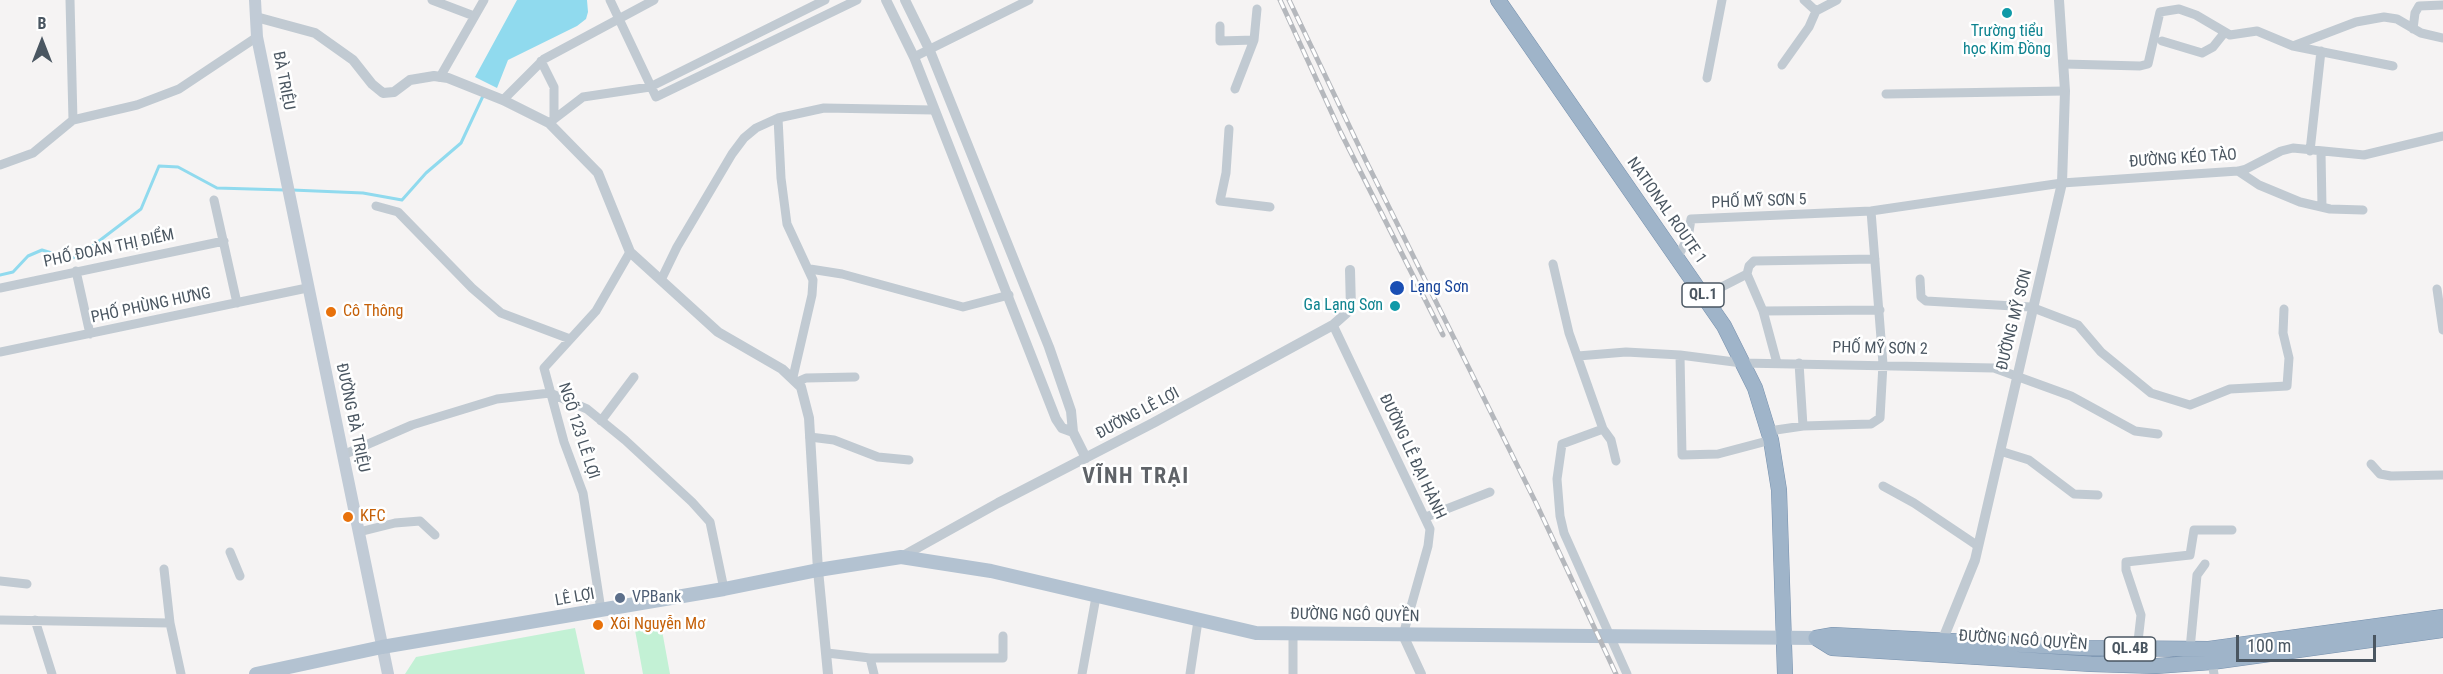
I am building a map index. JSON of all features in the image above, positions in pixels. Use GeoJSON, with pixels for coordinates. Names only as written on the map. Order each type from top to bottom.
{"type":"FeatureCollection","features":[{"type":"Feature","properties":{"kind":"highway","name":"NATIONAL ROUTE 1"},"geometry":{"type":"LineString","coordinates":[[1498,0],[1724,326],[1755,388],[1770,436],[1782,521],[1785,674]]}},
{"type":"Feature","properties":{"kind":"highway","name":"ĐƯỜNG NGÔ QUYỀN"},"geometry":{"type":"LineString","coordinates":[[1943,646],[2190,649],[2212,662],[2443,617]]}},
{"type":"Feature","properties":{"kind":"highway","name":"ĐƯỜNG NGÔ QUYỀN"},"geometry":{"type":"LineString","coordinates":[[1816,638],[1833,634],[1943,646],[2090,669],[2212,662],[2443,630]]}},
{"type":"Feature","properties":{"kind":"main road","name":"BÀ TRIỆU"},"geometry":{"type":"LineString","coordinates":[[255,0],[257,37],[284,168]]}},
{"type":"Feature","properties":{"kind":"main road","name":"ĐƯỜNG BÀ TRIỆU"},"geometry":{"type":"LineString","coordinates":[[284,168],[388,674]]}},
{"type":"Feature","properties":{"kind":"main road","name":"LÊ LỢI"},"geometry":{"type":"LineString","coordinates":[[256,674],[382,647],[818,570],[901,558]]}},
{"type":"Feature","properties":{"kind":"main road","name":"ĐƯỜNG NGÔ QUYỀN"},"geometry":{"type":"LineString","coordinates":[[901,558],[991,572],[1256,633],[1816,638]]}},
{"type":"Feature","properties":{"kind":"street"},"geometry":{"type":"LineString","coordinates":[[70,0],[73,120]]}},
{"type":"Feature","properties":{"kind":"street"},"geometry":{"type":"LineString","coordinates":[[432,0],[474,16]]}},
{"type":"Feature","properties":{"kind":"street"},"geometry":{"type":"LineString","coordinates":[[440,77],[483,0]]}},
{"type":"Feature","properties":{"kind":"street"},"geometry":{"type":"LineString","coordinates":[[610,0],[650,87],[654,95],[658,97],[857,0]]}},
{"type":"Feature","properties":{"kind":"street"},"geometry":{"type":"LineString","coordinates":[[498,98],[541,61],[654,0]]}},
{"type":"Feature","properties":{"kind":"street"},"geometry":{"type":"LineString","coordinates":[[551,120],[583,97],[650,87],[825,0]]}},
{"type":"Feature","properties":{"kind":"street"},"geometry":{"type":"LineString","coordinates":[[886,0],[914,57],[1033,355],[1056,419],[1062,428],[1073,432]]}},
{"type":"Feature","properties":{"kind":"street"},"geometry":{"type":"LineString","coordinates":[[905,0],[930,51],[1049,347],[1071,411],[1073,432],[1086,458]]}},
{"type":"Feature","properties":{"kind":"street"},"geometry":{"type":"LineString","coordinates":[[914,57],[1029,0]]}},
{"type":"Feature","properties":{"kind":"street"},"geometry":{"type":"LineString","coordinates":[[1707,78],[1722,0]]}},
{"type":"Feature","properties":{"kind":"street"},"geometry":{"type":"LineString","coordinates":[[1804,0],[1816,10]]}},
{"type":"Feature","properties":{"kind":"street"},"geometry":{"type":"LineString","coordinates":[[1782,65],[1809,27],[1816,10],[1837,0]]}},
{"type":"Feature","properties":{"kind":"street","name":"ĐƯỜNG MỸ SƠN"},"geometry":{"type":"LineString","coordinates":[[1943,646],[1975,560],[2031,307],[2062,183],[2065,91],[2059,0]]}},
{"type":"Feature","properties":{"kind":"street"},"geometry":{"type":"LineString","coordinates":[[2413,29],[2415,13],[2419,6],[2443,5]]}},
{"type":"Feature","properties":{"kind":"street"},"geometry":{"type":"LineString","coordinates":[[1235,89],[1254,40],[1257,9]]}},
{"type":"Feature","properties":{"kind":"street"},"geometry":{"type":"LineString","coordinates":[[2064,64],[2140,66],[2148,64],[2158,16],[2163,9],[2188,11],[2225,32],[2237,35],[2257,31],[2293,46],[2393,66]]}},
{"type":"Feature","properties":{"kind":"street"},"geometry":{"type":"LineString","coordinates":[[2293,46],[2356,22],[2391,17],[2413,29],[2443,38]]}},
{"type":"Feature","properties":{"kind":"street"},"geometry":{"type":"LineString","coordinates":[[256,18],[315,33],[353,60],[382,93],[394,92],[410,80],[440,77],[551,120],[598,173],[630,252],[718,332],[795,380],[807,404],[818,570],[828,674]]}},
{"type":"Feature","properties":{"kind":"street"},"geometry":{"type":"LineString","coordinates":[[1220,26],[1220,41],[1254,40]]}},
{"type":"Feature","properties":{"kind":"street"},"geometry":{"type":"LineString","coordinates":[[2162,41],[2202,53],[2213,47],[2225,32]]}},
{"type":"Feature","properties":{"kind":"street"},"geometry":{"type":"LineString","coordinates":[[0,165],[33,153],[73,120],[137,105],[179,89],[257,37]]}},
{"type":"Feature","properties":{"kind":"street"},"geometry":{"type":"LineString","coordinates":[[2310,151],[2321,51]]}},
{"type":"Feature","properties":{"kind":"street"},"geometry":{"type":"LineString","coordinates":[[541,61],[554,87],[551,120]]}},
{"type":"Feature","properties":{"kind":"street"},"geometry":{"type":"LineString","coordinates":[[1886,94],[2065,91]]}},
{"type":"Feature","properties":{"kind":"street"},"geometry":{"type":"LineString","coordinates":[[661,280],[703,201],[744,138],[756,128],[778,118],[824,108],[954,115]]}},
{"type":"Feature","properties":{"kind":"street"},"geometry":{"type":"LineString","coordinates":[[778,118],[784,207],[796,246],[810,269],[813,280],[795,380]]}},
{"type":"Feature","properties":{"kind":"street"},"geometry":{"type":"LineString","coordinates":[[1229,129],[1226,173],[1220,201],[1270,207]]}},
{"type":"Feature","properties":{"kind":"street","name":"ĐƯỜNG KÉO TÀO"},"geometry":{"type":"LineString","coordinates":[[1871,211],[2062,183],[2238,171],[2281,150],[2364,155],[2443,136]]}},
{"type":"Feature","properties":{"kind":"street"},"geometry":{"type":"LineString","coordinates":[[2321,152],[2322,207]]}},
{"type":"Feature","properties":{"kind":"street"},"geometry":{"type":"LineString","coordinates":[[2238,171],[2284,196],[2322,207],[2363,210]]}},
{"type":"Feature","properties":{"kind":"street"},"geometry":{"type":"LineString","coordinates":[[214,200],[237,303]]}},
{"type":"Feature","properties":{"kind":"street"},"geometry":{"type":"LineString","coordinates":[[376,206],[398,212],[472,288],[501,313],[570,339]]}},
{"type":"Feature","properties":{"kind":"street"},"geometry":{"type":"LineString","coordinates":[[1680,355],[1682,455],[1718,454],[1803,426],[1870,424],[1880,418],[1883,364],[1871,211]]}},
{"type":"Feature","properties":{"kind":"street","name":"PHỐ MỸ SƠN 5"},"geometry":{"type":"LineString","coordinates":[[1677,258],[1688,238],[1691,219],[1871,211]]}},
{"type":"Feature","properties":{"kind":"street","name":"PHỐ ĐOÀN THỊ ĐIỂM"},"geometry":{"type":"LineString","coordinates":[[0,288],[224,241]]}},
{"type":"Feature","properties":{"kind":"street"},"geometry":{"type":"LineString","coordinates":[[993,257],[1010,250]]}},
{"type":"Feature","properties":{"kind":"street","name":"NGÕ 123 LÊ LỢI"},"geometry":{"type":"LineString","coordinates":[[601,610],[583,493],[544,368],[596,311],[630,252]]}},
{"type":"Feature","properties":{"kind":"street"},"geometry":{"type":"LineString","coordinates":[[1777,363],[1763,311],[1747,274],[1749,266],[1754,261],[1875,259]]}},
{"type":"Feature","properties":{"kind":"street"},"geometry":{"type":"LineString","coordinates":[[1553,264],[1569,333],[1604,429],[1611,440],[1616,461]]}},
{"type":"Feature","properties":{"kind":"street"},"geometry":{"type":"LineString","coordinates":[[810,269],[842,274],[963,307],[1009,295]]}},
{"type":"Feature","properties":{"kind":"street","name":"ĐƯỜNG LÊ LỢI"},"geometry":{"type":"LineString","coordinates":[[901,558],[998,503],[1333,325],[1351,309],[1353,286],[1350,270]]}},
{"type":"Feature","properties":{"kind":"street"},"geometry":{"type":"LineString","coordinates":[[76,271],[90,334]]}},
{"type":"Feature","properties":{"kind":"street"},"geometry":{"type":"LineString","coordinates":[[1704,296],[1747,274]]}},
{"type":"Feature","properties":{"kind":"street"},"geometry":{"type":"LineString","coordinates":[[1920,279],[1921,297],[1926,301],[2031,307],[2078,325],[2101,352],[2151,393],[2190,405],[2230,389],[2260,386],[2279,389],[2287,386],[2289,358],[2283,333],[2284,309]]}},
{"type":"Feature","properties":{"kind":"street","name":"PHỐ PHÙNG HƯNG"},"geometry":{"type":"LineString","coordinates":[[0,352],[307,288]]}},
{"type":"Feature","properties":{"kind":"street"},"geometry":{"type":"LineString","coordinates":[[2437,289],[2443,330]]}},
{"type":"Feature","properties":{"kind":"street"},"geometry":{"type":"LineString","coordinates":[[1763,311],[1880,310]]}},
{"type":"Feature","properties":{"kind":"street","name":"ĐƯỜNG LÊ ĐẠI HÀNH"},"geometry":{"type":"LineString","coordinates":[[1333,325],[1430,529],[1428,546],[1403,635]]}},
{"type":"Feature","properties":{"kind":"street"},"geometry":{"type":"LineString","coordinates":[[1033,355],[1049,347]]}},
{"type":"Feature","properties":{"kind":"street","name":"PHỐ MỸ SƠN 2"},"geometry":{"type":"LineString","coordinates":[[1578,356],[1626,352],[1680,355],[1742,363],[1994,368],[2016,374],[2071,396],[2135,431],[2158,434]]}},
{"type":"Feature","properties":{"kind":"street"},"geometry":{"type":"LineString","coordinates":[[1799,363],[1803,426]]}},
{"type":"Feature","properties":{"kind":"street"},"geometry":{"type":"LineString","coordinates":[[601,421],[634,377]]}},
{"type":"Feature","properties":{"kind":"street"},"geometry":{"type":"LineString","coordinates":[[795,380],[855,377]]}},
{"type":"Feature","properties":{"kind":"street"},"geometry":{"type":"LineString","coordinates":[[344,455],[412,425],[497,399],[550,393],[587,410],[601,421],[673,484],[710,522],[724,588]]}},
{"type":"Feature","properties":{"kind":"street"},"geometry":{"type":"LineString","coordinates":[[1604,429],[1562,444],[1557,479],[1561,526],[1608,636],[1627,674]]}},
{"type":"Feature","properties":{"kind":"street"},"geometry":{"type":"LineString","coordinates":[[810,438],[834,440],[878,457],[909,460]]}},
{"type":"Feature","properties":{"kind":"street"},"geometry":{"type":"LineString","coordinates":[[2000,451],[2029,460],[2074,494],[2098,495]]}},
{"type":"Feature","properties":{"kind":"street"},"geometry":{"type":"LineString","coordinates":[[2371,464],[2380,474],[2391,476],[2443,475]]}},
{"type":"Feature","properties":{"kind":"street"},"geometry":{"type":"LineString","coordinates":[[1883,486],[1914,503],[1978,546]]}},
{"type":"Feature","properties":{"kind":"street"},"geometry":{"type":"LineString","coordinates":[[1426,517],[1490,492]]}},
{"type":"Feature","properties":{"kind":"street"},"geometry":{"type":"LineString","coordinates":[[359,532],[395,523],[420,521],[435,536]]}},
{"type":"Feature","properties":{"kind":"street"},"geometry":{"type":"LineString","coordinates":[[2137,650],[2141,615],[2126,570],[2126,561],[2190,555],[2194,530],[2232,530]]}},
{"type":"Feature","properties":{"kind":"street"},"geometry":{"type":"LineString","coordinates":[[230,552],[240,576]]}},
{"type":"Feature","properties":{"kind":"street"},"geometry":{"type":"LineString","coordinates":[[2190,649],[2197,576],[2205,564]]}},
{"type":"Feature","properties":{"kind":"street"},"geometry":{"type":"LineString","coordinates":[[164,568],[170,623],[181,674]]}},
{"type":"Feature","properties":{"kind":"street"},"geometry":{"type":"LineString","coordinates":[[0,581],[27,584]]}},
{"type":"Feature","properties":{"kind":"street"},"geometry":{"type":"LineString","coordinates":[[1082,674],[1096,597]]}},
{"type":"Feature","properties":{"kind":"street"},"geometry":{"type":"LineString","coordinates":[[0,620],[170,623]]}},
{"type":"Feature","properties":{"kind":"street"},"geometry":{"type":"LineString","coordinates":[[35,620],[52,674]]}},
{"type":"Feature","properties":{"kind":"street"},"geometry":{"type":"LineString","coordinates":[[1190,674],[1198,621]]}},
{"type":"Feature","properties":{"kind":"street"},"geometry":{"type":"LineString","coordinates":[[1293,634],[1293,674]]}},
{"type":"Feature","properties":{"kind":"street"},"geometry":{"type":"LineString","coordinates":[[1403,635],[1421,674]]}},
{"type":"Feature","properties":{"kind":"street"},"geometry":{"type":"LineString","coordinates":[[827,653],[870,658],[1003,658],[1003,636]]}},
{"type":"Feature","properties":{"kind":"street"},"geometry":{"type":"LineString","coordinates":[[2089,648],[2090,669]]}},
{"type":"Feature","properties":{"kind":"street"},"geometry":{"type":"LineString","coordinates":[[870,658],[874,674]]}},
{"type":"Feature","properties":{"kind":"green space"},"geometry":{"type":"Polygon","coordinates":[[[661,625],[670,674],[643,674],[635,630],[661,625]]]}},
{"type":"Feature","properties":{"kind":"green space"},"geometry":{"type":"Polygon","coordinates":[[[575,628],[585,674],[405,674],[416,657],[575,628]]]}},
{"type":"Feature","properties":{"kind":"water"},"geometry":{"type":"Polygon","coordinates":[[[517,0],[587,0],[588,12],[586,19],[577,26],[508,60],[497,88],[475,77],[517,0]]]}},
{"type":"Feature","properties":{"kind":"waterway"},"geometry":{"type":"LineString","coordinates":[[292,190],[363,193],[402,200],[426,173],[461,143],[483,96]]}},
{"type":"Feature","properties":{"kind":"waterway"},"geometry":{"type":"LineString","coordinates":[[0,275],[13,272],[28,256],[42,250],[68,258],[78,257],[141,209],[159,166],[178,167],[217,188],[285,190]]}},
{"type":"Feature","properties":{"kind":"railway"},"geometry":{"type":"LineString","coordinates":[[1280,0],[1341,133],[1443,335]]}},
{"type":"Feature","properties":{"kind":"railway"},"geometry":{"type":"LineString","coordinates":[[1289,0],[1366,161],[1536,503],[1616,674]]}},
{"type":"Feature","properties":{"kind":"place","name":"Trường tiểu học Kim Đồng"},"geometry":{"type":"Point","coordinates":[2007,13]}},
{"type":"Feature","properties":{"kind":"place","name":"Lạng Sơn"},"geometry":{"type":"Point","coordinates":[1397,288]}},
{"type":"Feature","properties":{"kind":"place","name":"Ga Lạng Sơn"},"geometry":{"type":"Point","coordinates":[1395,306]}},
{"type":"Feature","properties":{"kind":"place","name":"Cô Thông"},"geometry":{"type":"Point","coordinates":[331,312]}},
{"type":"Feature","properties":{"kind":"place","name":"KFC"},"geometry":{"type":"Point","coordinates":[348,517]}},
{"type":"Feature","properties":{"kind":"place","name":"VPBank"},"geometry":{"type":"Point","coordinates":[620,598]}},
{"type":"Feature","properties":{"kind":"place","name":"Xôi Nguyễn Mơ"},"geometry":{"type":"Point","coordinates":[598,625]}},
{"type":"Feature","properties":{"kind":"district","name":"VĨNH TRẠI"},"geometry":{"type":"Point","coordinates":[1136,477]}}]}
